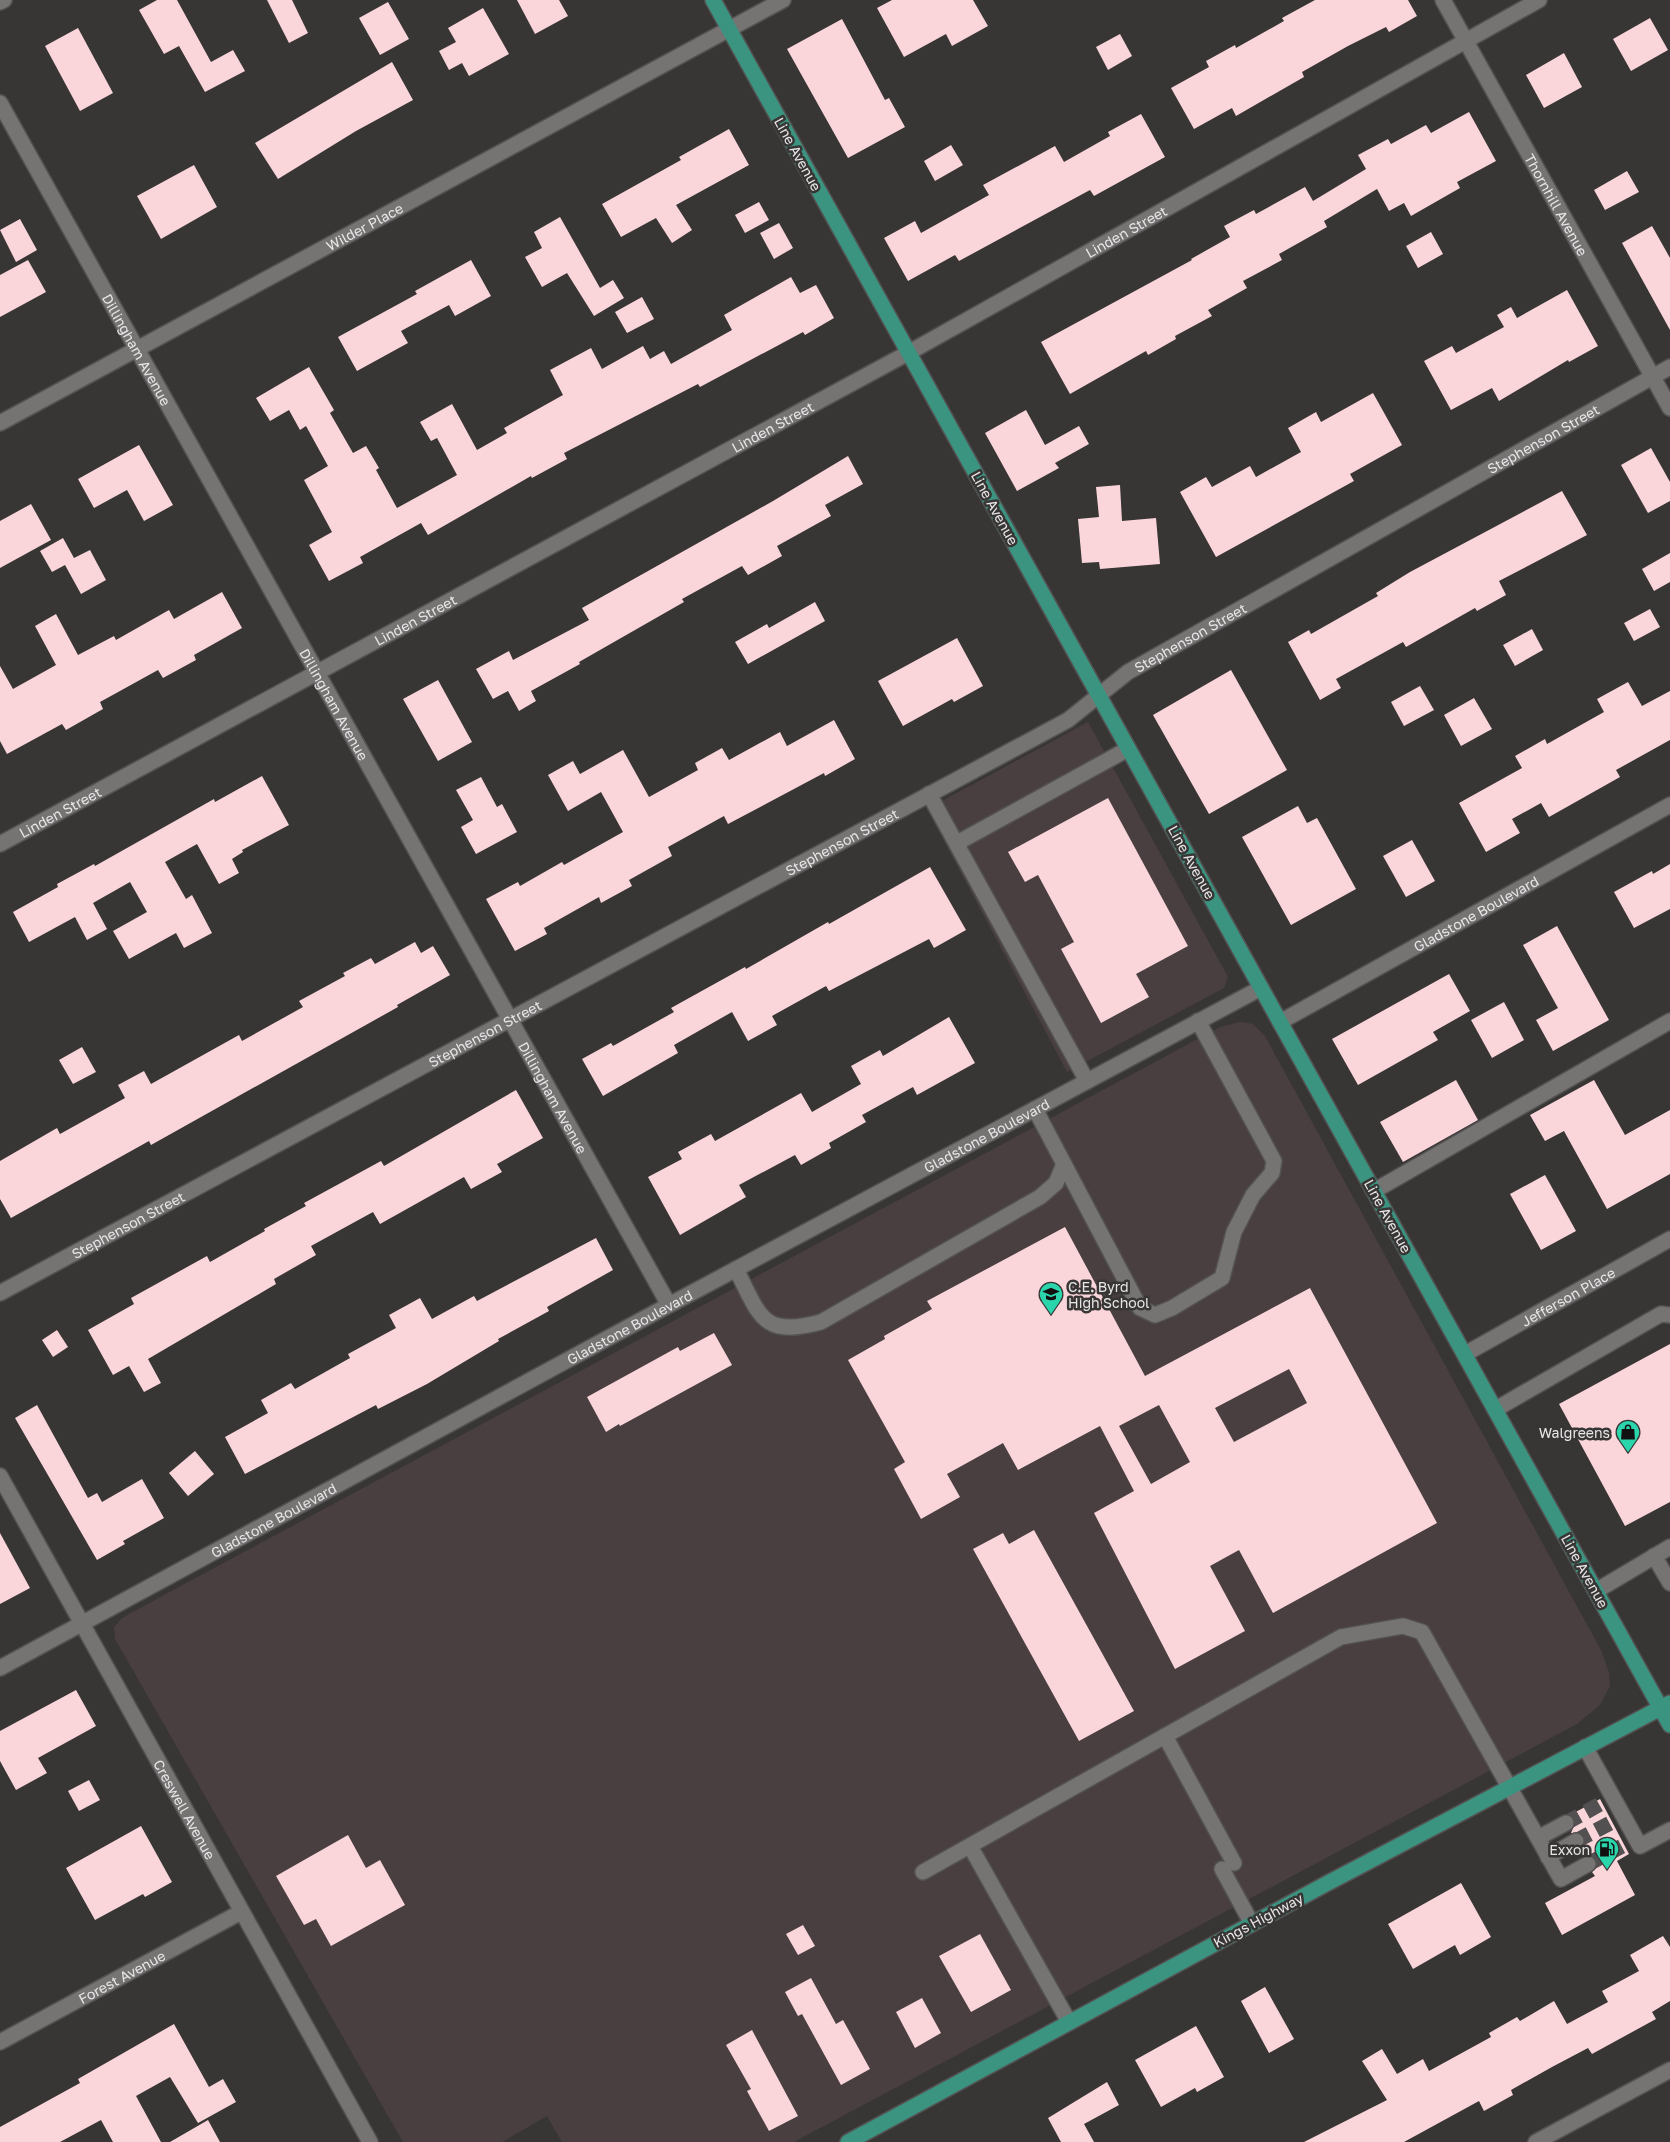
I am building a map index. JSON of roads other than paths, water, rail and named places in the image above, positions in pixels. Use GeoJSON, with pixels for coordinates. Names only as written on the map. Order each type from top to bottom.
{"type":"FeatureCollection","features":[{"type":"Feature","properties":{"kind":"main road","name":"Line Avenue"},"geometry":{"type":"LineString","coordinates":[[713,0],[1596,1591],[1665,1706],[1670,1725]]}},
{"type":"Feature","properties":{"kind":"main road","name":"Kings Highway"},"geometry":{"type":"LineString","coordinates":[[848,2142],[1252,1924],[1665,1706]]}},
{"type":"Feature","properties":{"kind":"street"},"geometry":{"type":"LineString","coordinates":[[0,2],[4,0]]}},
{"type":"Feature","properties":{"kind":"street","name":"Wilder Place"},"geometry":{"type":"LineString","coordinates":[[0,423],[783,0]]}},
{"type":"Feature","properties":{"kind":"street","name":"Thornhill Avenue"},"geometry":{"type":"LineString","coordinates":[[1444,0],[1670,408]]}},
{"type":"Feature","properties":{"kind":"street","name":"Linden Street"},"geometry":{"type":"LineString","coordinates":[[0,844],[316,671],[908,353],[1539,0]]}},
{"type":"Feature","properties":{"kind":"street","name":"Dillingham Avenue"},"geometry":{"type":"LineString","coordinates":[[0,102],[669,1305]]}},
{"type":"Feature","properties":{"kind":"street","name":"Stephenson Street"},"geometry":{"type":"LineString","coordinates":[[0,1293],[1068,720],[1128,672],[1670,367]]}},
{"type":"Feature","properties":{"kind":"street"},"geometry":{"type":"LineString","coordinates":[[957,843],[1128,749]]}},
{"type":"Feature","properties":{"kind":"street"},"geometry":{"type":"LineString","coordinates":[[929,794],[1087,1081]]}},
{"type":"Feature","properties":{"kind":"street","name":"Gladstone Boulevard"},"geometry":{"type":"LineString","coordinates":[[1280,1022],[1670,805]]}},
{"type":"Feature","properties":{"kind":"street","name":"Gladstone Boulevard"},"geometry":{"type":"LineString","coordinates":[[0,1668],[669,1305],[1261,988]]}},
{"type":"Feature","properties":{"kind":"street"},"geometry":{"type":"LineString","coordinates":[[1034,1109],[1140,1308],[1155,1315],[1172,1308],[1222,1278],[1234,1232],[1253,1195],[1272,1173],[1274,1161],[1198,1021]]}},
{"type":"Feature","properties":{"kind":"street"},"geometry":{"type":"LineString","coordinates":[[1374,1191],[1670,1021]]}},
{"type":"Feature","properties":{"kind":"street"},"geometry":{"type":"LineString","coordinates":[[736,1269],[759,1315],[776,1327],[799,1328],[821,1322],[1040,1197],[1056,1183],[1064,1164]]}},
{"type":"Feature","properties":{"kind":"street","name":"Jefferson Place"},"geometry":{"type":"LineString","coordinates":[[1465,1354],[1670,1240]]}},
{"type":"Feature","properties":{"kind":"street"},"geometry":{"type":"LineString","coordinates":[[1496,1409],[1661,1314],[1670,1315]]}},
{"type":"Feature","properties":{"kind":"street","name":"Creswell Avenue"},"geometry":{"type":"LineString","coordinates":[[0,1476],[370,2142]]}},
{"type":"Feature","properties":{"kind":"street"},"geometry":{"type":"LineString","coordinates":[[1596,1591],[1670,1547]]}},
{"type":"Feature","properties":{"kind":"street"},"geometry":{"type":"LineString","coordinates":[[1654,1556],[1670,1583]]}},
{"type":"Feature","properties":{"kind":"street"},"geometry":{"type":"LineString","coordinates":[[922,1872],[1341,1637],[1403,1626],[1422,1632],[1561,1879],[1588,1864]]}},
{"type":"Feature","properties":{"kind":"street"},"geometry":{"type":"LineString","coordinates":[[1165,1736],[1228,1866],[1252,1924]]}},
{"type":"Feature","properties":{"kind":"street"},"geometry":{"type":"LineString","coordinates":[[1585,1747],[1607,1800],[1630,1842],[1640,1846],[1670,1830]]}},
{"type":"Feature","properties":{"kind":"street"},"geometry":{"type":"LineString","coordinates":[[1538,1838],[1566,1823]]}},
{"type":"Feature","properties":{"kind":"street"},"geometry":{"type":"LineString","coordinates":[[1548,1856],[1576,1841]]}},
{"type":"Feature","properties":{"kind":"street"},"geometry":{"type":"LineString","coordinates":[[970,1846],[1069,2022]]}},
{"type":"Feature","properties":{"kind":"street","name":"Forest Avenue"},"geometry":{"type":"LineString","coordinates":[[0,2042],[241,1912]]}},
{"type":"Feature","properties":{"kind":"street"},"geometry":{"type":"LineString","coordinates":[[1536,2142],[1670,2070]]}},
{"type":"Feature","properties":{"kind":"tunnel"},"geometry":{"type":"LineString","coordinates":[[1566,1823],[1602,1803]]}},
{"type":"Feature","properties":{"kind":"tunnel"},"geometry":{"type":"LineString","coordinates":[[1576,1841],[1612,1822]]}},
{"type":"Feature","properties":{"kind":"tunnel"},"geometry":{"type":"LineString","coordinates":[[1588,1864],[1624,1845]]}},
{"type":"Feature","properties":{"kind":"place","name":"C.E. Byrd High School"},"geometry":{"type":"Point","coordinates":[1051,1315]}},
{"type":"Feature","properties":{"kind":"place","name":"Walgreens"},"geometry":{"type":"Point","coordinates":[1628,1453]}},
{"type":"Feature","properties":{"kind":"place","name":"Exxon"},"geometry":{"type":"Point","coordinates":[1607,1870]}}]}
